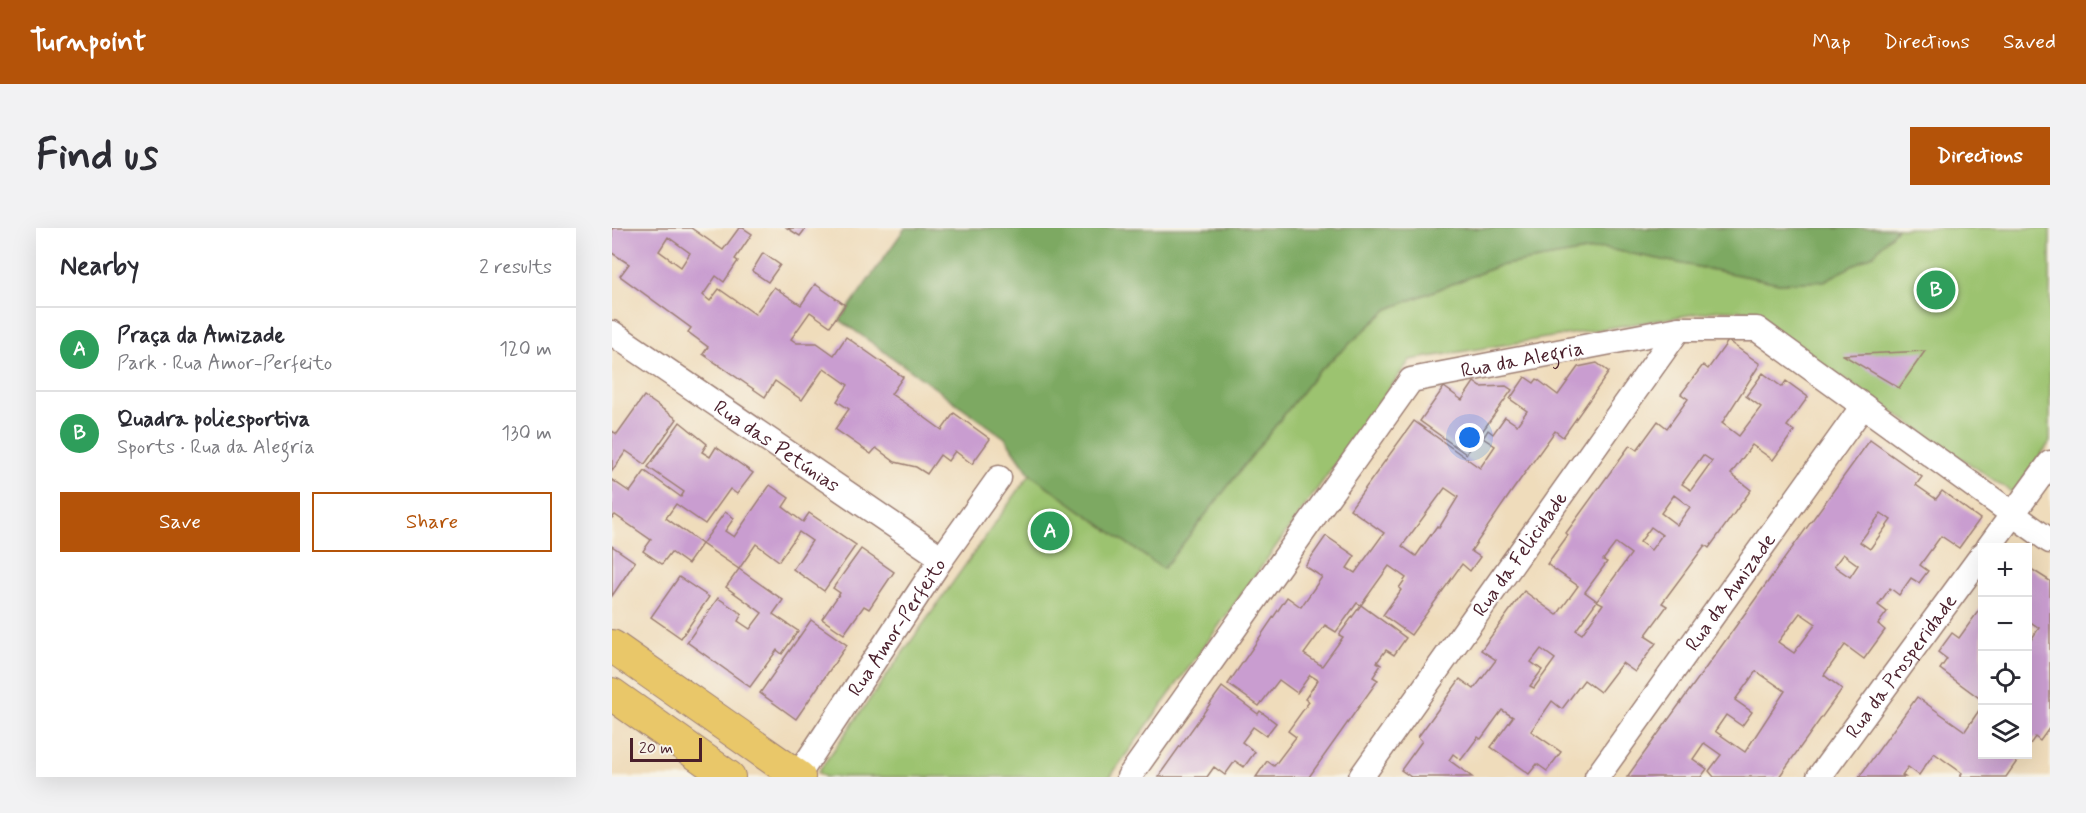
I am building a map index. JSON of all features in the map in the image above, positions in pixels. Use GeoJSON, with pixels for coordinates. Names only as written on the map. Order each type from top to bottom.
{"type":"FeatureCollection","features":[{"type":"Feature","properties":{"kind":"main road"},"geometry":{"type":"LineString","coordinates":[[612,646],[798,777]]}},
{"type":"Feature","properties":{"kind":"main road"},"geometry":{"type":"LineString","coordinates":[[612,694],[729,777]]}},
{"type":"Feature","properties":{"kind":"street","name":"Rua da Alegria"},"geometry":{"type":"LineString","coordinates":[[1129,777],[1411,380],[1679,329],[1756,329],[2050,541]]}},
{"type":"Feature","properties":{"kind":"street","name":"Rua da Felicidade"},"geometry":{"type":"LineString","coordinates":[[1361,777],[1679,329]]}},
{"type":"Feature","properties":{"kind":"street","name":"Rua das Petúnias"},"geometry":{"type":"LineString","coordinates":[[612,333],[942,558]]}},
{"type":"Feature","properties":{"kind":"street","name":"Rua da Amizade"},"geometry":{"type":"LineString","coordinates":[[1598,777],[1863,406]]}},
{"type":"Feature","properties":{"kind":"street"},"geometry":{"type":"LineString","coordinates":[[1992,543],[2050,463]]}},
{"type":"Feature","properties":{"kind":"street","name":"Rua Amor-Perfeito"},"geometry":{"type":"LineString","coordinates":[[798,777],[942,558],[999,478]]}},
{"type":"Feature","properties":{"kind":"street","name":"Rua da Prosperidade"},"geometry":{"type":"LineString","coordinates":[[1819,777],[1978,562]]}},
{"type":"Feature","properties":{"kind":"green space"},"geometry":{"type":"Polygon","coordinates":[[[905,228],[1897,228],[1873,255],[1824,281],[1779,283],[1603,248],[1498,266],[1388,309],[1316,374],[1163,569],[1030,474],[1005,438],[840,320],[905,228]]]}},
{"type":"Feature","properties":{"kind":"green space"},"geometry":{"type":"Polygon","coordinates":[[[1897,228],[2050,228],[2050,442],[2013,493],[1788,341],[1750,311],[1720,310],[1410,360],[1110,777],[825,777],[818,772],[1030,474],[1163,569],[1316,374],[1388,309],[1498,266],[1603,248],[1779,283],[1824,281],[1873,255],[1897,228]]]}},
{"type":"Feature","properties":{"kind":"building"},"geometry":{"type":"Polygon","coordinates":[[[612,228],[691,228],[723,250],[739,228],[743,228],[752,234],[735,259],[738,261],[724,282],[716,276],[703,295],[710,301],[719,289],[755,314],[774,287],[801,305],[815,284],[845,305],[830,326],[810,312],[791,339],[797,343],[817,343],[834,355],[846,337],[903,377],[891,394],[942,430],[954,413],[990,439],[972,464],[955,451],[948,461],[940,455],[927,474],[916,467],[895,462],[876,448],[871,454],[835,429],[849,409],[837,401],[848,385],[824,368],[802,400],[775,381],[765,397],[703,354],[708,347],[688,332],[691,328],[620,276],[629,264],[612,253],[612,228]],[[668,237],[659,251],[681,267],[690,253],[668,237]]]}},
{"type":"Feature","properties":{"kind":"building"},"geometry":{"type":"Polygon","coordinates":[[[787,228],[806,228],[800,236],[787,228]]]}},
{"type":"Feature","properties":{"kind":"building"},"geometry":{"type":"Polygon","coordinates":[[[763,253],[780,265],[768,282],[752,271],[763,253]]]}},
{"type":"Feature","properties":{"kind":"building"},"geometry":{"type":"Polygon","coordinates":[[[1728,341],[1760,364],[1722,423],[1739,436],[1761,407],[1746,396],[1763,373],[1782,387],[1786,381],[1808,397],[1787,426],[1794,431],[1773,460],[1752,445],[1731,474],[1751,490],[1709,548],[1705,545],[1662,603],[1667,606],[1645,636],[1656,643],[1635,672],[1622,663],[1600,692],[1584,680],[1562,709],[1552,701],[1531,731],[1561,752],[1547,771],[1537,764],[1529,774],[1491,747],[1513,717],[1502,710],[1481,739],[1478,737],[1461,760],[1453,754],[1449,760],[1472,777],[1411,777],[1401,770],[1422,741],[1418,737],[1460,679],[1474,689],[1496,660],[1481,650],[1524,591],[1557,615],[1578,586],[1547,564],[1568,535],[1566,533],[1630,445],[1637,450],[1658,421],[1667,428],[1688,399],[1681,394],[1703,365],[1708,369],[1728,341]],[[1703,455],[1682,484],[1691,490],[1712,461],[1703,455]],[[1674,495],[1661,513],[1677,525],[1690,507],[1674,495]],[[1651,527],[1640,542],[1651,550],[1662,535],[1651,527]],[[1616,543],[1603,560],[1607,562],[1585,592],[1597,601],[1631,554],[1616,543]],[[1597,601],[1576,630],[1582,634],[1603,604],[1597,601]],[[1541,649],[1531,662],[1542,670],[1530,686],[1534,688],[1555,659],[1541,649]]]}},
{"type":"Feature","properties":{"kind":"building"},"geometry":{"type":"Polygon","coordinates":[[[1925,351],[1899,388],[1843,355],[1925,351]]]}},
{"type":"Feature","properties":{"kind":"building"},"geometry":{"type":"Polygon","coordinates":[[[1597,363],[1609,372],[1563,437],[1555,431],[1512,491],[1471,551],[1480,557],[1470,571],[1462,564],[1411,635],[1383,615],[1401,590],[1399,588],[1406,578],[1389,566],[1361,605],[1406,638],[1394,655],[1386,650],[1377,662],[1381,665],[1373,677],[1378,680],[1309,777],[1256,777],[1267,761],[1274,766],[1296,737],[1288,731],[1309,702],[1305,699],[1318,680],[1310,675],[1297,693],[1279,680],[1259,706],[1228,684],[1287,597],[1301,607],[1322,577],[1305,566],[1326,536],[1355,556],[1347,568],[1355,573],[1384,533],[1350,509],[1414,421],[1480,468],[1495,446],[1483,438],[1488,430],[1493,434],[1505,417],[1517,425],[1527,411],[1510,399],[1525,377],[1534,383],[1537,379],[1558,395],[1578,367],[1597,363]],[[1445,488],[1402,546],[1416,556],[1437,526],[1439,528],[1458,497],[1445,488]],[[1357,603],[1336,632],[1325,625],[1304,654],[1322,666],[1343,637],[1339,635],[1361,605],[1357,603]]]}},
{"type":"Feature","properties":{"kind":"building"},"geometry":{"type":"Polygon","coordinates":[[[1474,382],[1481,387],[1506,386],[1512,390],[1466,454],[1420,421],[1444,387],[1462,400],[1474,382]]]}},
{"type":"Feature","properties":{"kind":"building"},"geometry":{"type":"Polygon","coordinates":[[[644,396],[677,419],[645,464],[626,451],[612,471],[612,431],[617,434],[644,396]]]}},
{"type":"Feature","properties":{"kind":"building"},"geometry":{"type":"Polygon","coordinates":[[[680,422],[707,444],[702,452],[710,457],[716,447],[753,473],[737,494],[730,489],[705,524],[676,504],[666,518],[702,544],[688,564],[671,552],[662,564],[643,551],[651,540],[615,515],[612,518],[612,480],[630,492],[645,471],[681,497],[684,492],[648,467],[680,422]]]}},
{"type":"Feature","properties":{"kind":"building"},"geometry":{"type":"Polygon","coordinates":[[[1870,440],[1922,477],[1916,485],[1936,499],[1942,491],[1980,519],[1959,548],[1941,536],[1920,565],[1928,571],[1919,583],[1911,578],[1899,595],[1890,588],[1878,605],[1887,612],[1878,624],[1885,630],[1864,659],[1845,645],[1824,675],[1842,689],[1779,777],[1714,777],[1709,771],[1721,755],[1704,743],[1693,759],[1707,769],[1701,777],[1627,777],[1870,440]],[[1881,513],[1860,542],[1870,549],[1891,520],[1881,513]],[[1843,554],[1834,566],[1850,577],[1858,565],[1843,554]],[[1800,613],[1778,642],[1794,653],[1816,624],[1800,613]],[[1756,671],[1735,700],[1752,712],[1742,726],[1726,715],[1715,731],[1745,752],[1785,691],[1756,671]]]}},
{"type":"Feature","properties":{"kind":"building"},"geometry":{"type":"Polygon","coordinates":[[[770,485],[789,498],[783,507],[803,522],[809,513],[856,545],[824,591],[793,569],[812,541],[799,532],[779,561],[756,544],[739,569],[702,544],[725,512],[734,518],[725,531],[734,537],[770,485]]]}},
{"type":"Feature","properties":{"kind":"building"},"geometry":{"type":"Polygon","coordinates":[[[612,546],[635,562],[612,596],[612,546]]]}},
{"type":"Feature","properties":{"kind":"building"},"geometry":{"type":"Polygon","coordinates":[[[861,549],[894,572],[869,609],[864,606],[844,634],[822,619],[840,593],[833,588],[861,549]]]}},
{"type":"Feature","properties":{"kind":"building"},"geometry":{"type":"Polygon","coordinates":[[[739,569],[783,600],[773,614],[798,631],[782,654],[777,650],[750,687],[687,642],[718,598],[742,614],[738,621],[750,629],[762,613],[726,587],[739,569]]]}},
{"type":"Feature","properties":{"kind":"building"},"geometry":{"type":"Polygon","coordinates":[[[2032,570],[2050,581],[2050,727],[2040,741],[2035,737],[2032,741],[2032,638],[2039,628],[2032,623],[2032,570]]]}},
{"type":"Feature","properties":{"kind":"building"},"geometry":{"type":"Polygon","coordinates":[[[679,577],[709,597],[681,638],[651,617],[679,577]]]}},
{"type":"Feature","properties":{"kind":"building"},"geometry":{"type":"Polygon","coordinates":[[[1978,612],[1978,697],[1940,669],[1947,659],[1938,652],[1952,633],[1959,638],[1978,612]]]}},
{"type":"Feature","properties":{"kind":"building"},"geometry":{"type":"Polygon","coordinates":[[[811,620],[847,645],[796,719],[760,693],[811,620]]]}},
{"type":"Feature","properties":{"kind":"building"},"geometry":{"type":"Polygon","coordinates":[[[1222,687],[1258,714],[1260,711],[1276,723],[1266,736],[1253,727],[1242,742],[1255,752],[1244,767],[1235,761],[1225,775],[1214,767],[1207,777],[1158,777],[1222,687]]]}},
{"type":"Feature","properties":{"kind":"building"},"geometry":{"type":"Polygon","coordinates":[[[1917,697],[1965,731],[1978,712],[1978,759],[2019,759],[2006,777],[1960,777],[1962,773],[1934,753],[1919,775],[1908,767],[1902,775],[1905,777],[1859,777],[1917,697]]]}},
{"type":"Feature","properties":{"kind":"place","name":"Quadra poliesportiva"},"geometry":{"type":"Point","coordinates":[1936,290]}},
{"type":"Feature","properties":{"kind":"place","name":"Praça da Amizade"},"geometry":{"type":"Point","coordinates":[1050,531]}}]}
